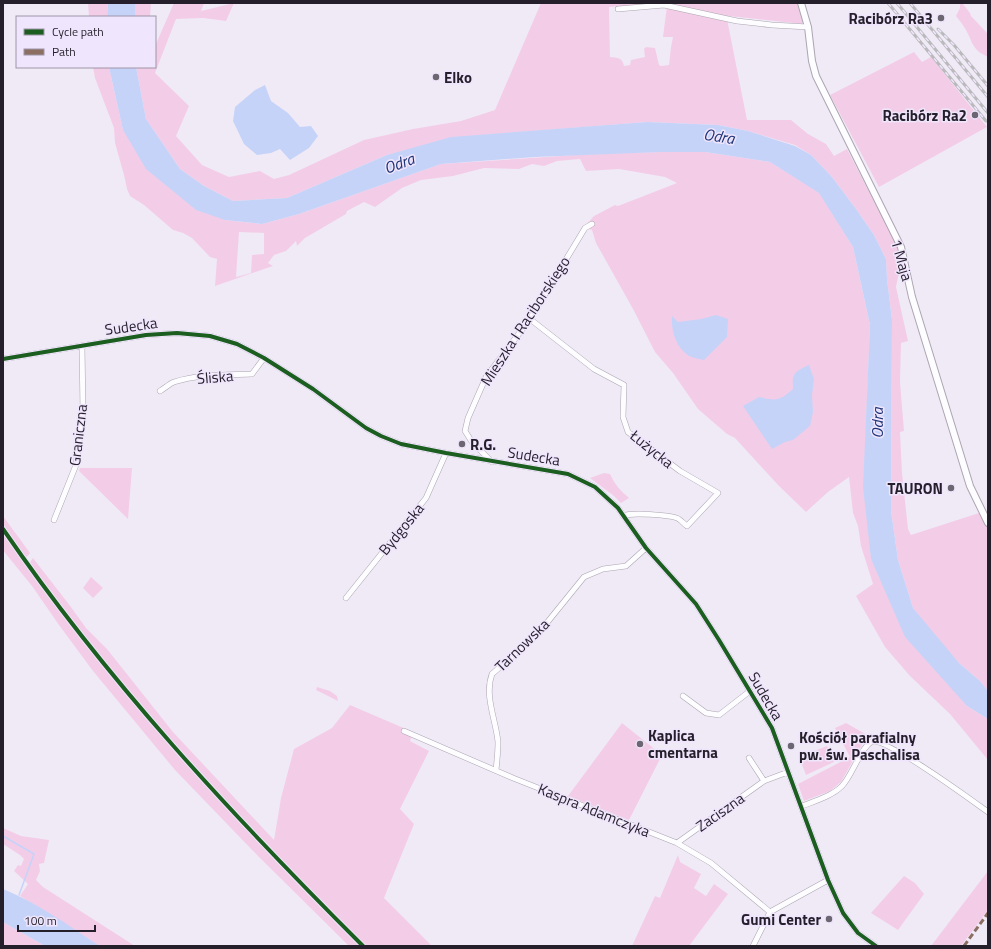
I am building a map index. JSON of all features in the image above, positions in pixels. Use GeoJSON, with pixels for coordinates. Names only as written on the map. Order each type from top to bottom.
{"type":"FeatureCollection","features":[{"type":"Feature","properties":{"kind":"street","name":"1 Maja"},"geometry":{"type":"LineString","coordinates":[[801,3],[808,27],[812,61],[816,76],[901,247],[912,297],[970,486],[988,524]]}},
{"type":"Feature","properties":{"kind":"street"},"geometry":{"type":"LineString","coordinates":[[618,9],[664,5],[737,21],[808,27]]}},
{"type":"Feature","properties":{"kind":"street","name":"Mieszka I Raciborskiego"},"geometry":{"type":"LineString","coordinates":[[492,462],[472,442],[465,431],[468,418],[486,377],[530,319],[585,228],[592,224]]}},
{"type":"Feature","properties":{"kind":"street","name":"Łużycka"},"geometry":{"type":"LineString","coordinates":[[530,319],[594,369],[624,384],[624,417],[628,432],[680,471],[718,493],[687,526],[678,518],[646,514],[626,514],[623,516]]}},
{"type":"Feature","properties":{"kind":"street","name":"Sudecka"},"geometry":{"type":"LineString","coordinates":[[3,359],[146,335],[177,333],[210,336],[238,344],[264,358],[313,389],[366,428],[401,444],[492,462],[568,474],[595,487],[618,508],[646,548],[696,604],[750,691],[772,728],[828,880],[843,913],[858,933],[876,946]]}},
{"type":"Feature","properties":{"kind":"street","name":"Graniczna"},"geometry":{"type":"LineString","coordinates":[[54,520],[76,465],[83,412],[82,346]]}},
{"type":"Feature","properties":{"kind":"street","name":"Śliska"},"geometry":{"type":"LineString","coordinates":[[160,390],[173,383],[190,379],[218,375],[252,374],[264,358]]}},
{"type":"Feature","properties":{"kind":"street","name":"Bydgoska"},"geometry":{"type":"LineString","coordinates":[[346,598],[426,498],[446,453]]}},
{"type":"Feature","properties":{"kind":"street","name":"Tarnowska"},"geometry":{"type":"LineString","coordinates":[[496,770],[498,743],[489,692],[492,674],[537,635],[584,577],[603,569],[626,566],[646,548]]}},
{"type":"Feature","properties":{"kind":"street"},"geometry":{"type":"LineString","coordinates":[[683,696],[706,713],[719,715],[750,691]]}},
{"type":"Feature","properties":{"kind":"street","name":"Kaspra Adamczyka"},"geometry":{"type":"LineString","coordinates":[[404,731],[677,843],[711,863],[770,912]]}},
{"type":"Feature","properties":{"kind":"street"},"geometry":{"type":"LineString","coordinates":[[802,806],[825,797],[844,785],[866,748],[871,742],[875,741],[882,743],[911,760],[958,790],[988,812]]}},
{"type":"Feature","properties":{"kind":"street"},"geometry":{"type":"LineString","coordinates":[[749,758],[764,781]]}},
{"type":"Feature","properties":{"kind":"street","name":"Zaciszna"},"geometry":{"type":"LineString","coordinates":[[677,843],[764,781],[788,772]]}},
{"type":"Feature","properties":{"kind":"street"},"geometry":{"type":"LineString","coordinates":[[753,946],[770,912],[828,880]]}},
{"type":"Feature","properties":{"kind":"shaded area"},"geometry":{"type":"Polygon","coordinates":[[[88,3],[108,3],[107,16],[89,16],[88,3]]]}},
{"type":"Feature","properties":{"kind":"shaded area"},"geometry":{"type":"Polygon","coordinates":[[[135,3],[151,3],[150,16],[135,16],[135,3]]]}},
{"type":"Feature","properties":{"kind":"shaded area"},"geometry":{"type":"Polygon","coordinates":[[[174,3],[204,3],[201,11],[234,3],[226,21],[203,18],[176,19],[155,73],[189,106],[176,136],[202,165],[229,177],[260,171],[274,179],[289,175],[364,140],[413,129],[461,121],[495,110],[541,3],[798,3],[804,20],[802,24],[729,16],[728,24],[747,120],[791,120],[808,134],[826,144],[834,156],[847,149],[896,243],[902,270],[898,277],[896,287],[908,341],[901,343],[900,382],[904,431],[900,432],[902,473],[908,529],[911,535],[979,513],[988,527],[988,691],[980,681],[959,663],[942,645],[913,608],[898,560],[891,511],[892,320],[886,259],[874,235],[856,209],[832,177],[811,155],[795,145],[748,131],[718,125],[647,122],[471,136],[387,155],[287,198],[233,201],[204,186],[180,169],[146,119],[136,68],[156,68],[156,44],[174,3]],[[634,5],[609,7],[610,57],[621,59],[624,66],[630,65],[631,60],[645,57],[644,49],[646,47],[655,48],[659,65],[669,65],[673,37],[663,37],[667,6],[634,5]]]}},
{"type":"Feature","properties":{"kind":"shaded area"},"geometry":{"type":"Polygon","coordinates":[[[960,3],[963,4],[971,16],[988,34],[988,57],[976,49],[972,44],[968,33],[956,16],[960,8],[960,3]]]}},
{"type":"Feature","properties":{"kind":"shaded area"},"geometry":{"type":"Polygon","coordinates":[[[914,52],[922,62],[931,57],[987,127],[879,187],[830,95],[914,52]]]}},
{"type":"Feature","properties":{"kind":"shaded area"},"geometry":{"type":"Polygon","coordinates":[[[93,68],[109,68],[123,130],[225,220],[262,224],[299,214],[441,164],[591,154],[705,152],[770,162],[820,193],[853,247],[870,325],[866,428],[871,559],[967,706],[988,719],[988,760],[950,714],[910,676],[885,647],[856,596],[873,584],[861,546],[858,526],[853,513],[849,477],[828,492],[806,512],[779,486],[735,438],[727,434],[698,409],[673,373],[655,352],[596,243],[592,230],[584,227],[594,216],[615,205],[618,206],[677,183],[665,177],[619,169],[586,171],[580,159],[557,161],[544,166],[532,164],[519,169],[484,168],[453,176],[421,180],[402,188],[375,207],[364,202],[347,211],[346,214],[305,238],[297,246],[296,241],[286,251],[274,255],[268,263],[273,266],[215,286],[217,259],[210,257],[192,238],[173,230],[144,205],[130,196],[115,143],[114,128],[95,78],[93,68]],[[239,232],[236,277],[251,273],[252,255],[264,254],[264,233],[239,232]]]}},
{"type":"Feature","properties":{"kind":"shaded area"},"geometry":{"type":"Polygon","coordinates":[[[80,468],[132,468],[128,519],[79,471],[80,468]]]}},
{"type":"Feature","properties":{"kind":"shaded area"},"geometry":{"type":"Polygon","coordinates":[[[604,473],[610,474],[618,487],[629,498],[621,503],[590,478],[604,473]]]}},
{"type":"Feature","properties":{"kind":"shaded area"},"geometry":{"type":"Polygon","coordinates":[[[3,516],[30,553],[25,559],[3,527],[3,516]]]}},
{"type":"Feature","properties":{"kind":"shaded area"},"geometry":{"type":"Polygon","coordinates":[[[3,532],[43,588],[128,695],[218,798],[361,946],[349,946],[258,856],[175,770],[93,671],[32,586],[3,550],[3,532]]]}},
{"type":"Feature","properties":{"kind":"shaded area"},"geometry":{"type":"Polygon","coordinates":[[[33,558],[86,628],[107,649],[173,732],[274,840],[281,798],[294,749],[332,728],[350,705],[413,732],[410,741],[429,751],[400,809],[414,824],[384,898],[432,946],[364,946],[209,785],[145,712],[29,564],[33,558]]]}},
{"type":"Feature","properties":{"kind":"shaded area"},"geometry":{"type":"Polygon","coordinates":[[[91,577],[103,588],[93,598],[83,588],[91,577]]]}},
{"type":"Feature","properties":{"kind":"shaded area"},"geometry":{"type":"Polygon","coordinates":[[[317,687],[330,691],[337,696],[338,701],[316,690],[317,687]]]}},
{"type":"Feature","properties":{"kind":"shaded area"},"geometry":{"type":"Polygon","coordinates":[[[622,723],[662,755],[629,820],[568,796],[622,723]]]}},
{"type":"Feature","properties":{"kind":"shaded area"},"geometry":{"type":"Polygon","coordinates":[[[846,723],[869,736],[866,742],[864,741],[841,782],[830,791],[804,801],[798,784],[850,757],[835,728],[846,723]]]}},
{"type":"Feature","properties":{"kind":"shaded area"},"geometry":{"type":"Polygon","coordinates":[[[827,746],[834,762],[806,775],[799,757],[827,746]]]}},
{"type":"Feature","properties":{"kind":"shaded area"},"geometry":{"type":"Polygon","coordinates":[[[3,828],[21,836],[49,840],[44,863],[39,864],[40,871],[36,880],[43,887],[135,946],[100,946],[20,896],[28,884],[14,871],[18,865],[21,866],[24,859],[3,844],[3,828]]]}},
{"type":"Feature","properties":{"kind":"shaded area"},"geometry":{"type":"Polygon","coordinates":[[[678,855],[680,862],[701,874],[694,888],[706,896],[714,884],[728,894],[689,946],[632,946],[655,896],[660,898],[678,855]]]}},
{"type":"Feature","properties":{"kind":"shaded area"},"geometry":{"type":"Polygon","coordinates":[[[988,871],[988,910],[961,946],[931,946],[988,871]]]}},
{"type":"Feature","properties":{"kind":"shaded area"},"geometry":{"type":"Polygon","coordinates":[[[904,876],[915,883],[924,894],[898,930],[871,913],[904,876]]]}},
{"type":"Feature","properties":{"kind":"shaded area"},"geometry":{"type":"Polygon","coordinates":[[[3,922],[45,946],[3,946],[3,922]]]}},
{"type":"Feature","properties":{"kind":"water"},"geometry":{"type":"Polygon","coordinates":[[[108,3],[135,3],[135,16],[107,16],[108,3]]]}},
{"type":"Feature","properties":{"kind":"water","name":"Odra"},"geometry":{"type":"Polygon","coordinates":[[[109,68],[136,68],[146,119],[180,169],[204,186],[233,201],[287,198],[387,155],[451,137],[647,122],[718,125],[748,131],[795,146],[811,155],[832,177],[856,209],[874,235],[886,259],[892,320],[891,511],[898,560],[913,608],[959,663],[980,681],[988,691],[988,719],[967,706],[905,637],[871,559],[863,487],[870,325],[853,247],[819,193],[770,162],[705,152],[662,152],[535,157],[441,164],[299,214],[262,224],[225,220],[196,210],[146,169],[123,130],[109,68]]]}},
{"type":"Feature","properties":{"kind":"water"},"geometry":{"type":"Polygon","coordinates":[[[265,85],[271,101],[288,113],[300,127],[311,126],[318,136],[309,148],[290,160],[280,149],[271,153],[257,155],[244,144],[233,121],[235,107],[255,90],[265,85]]]}},
{"type":"Feature","properties":{"kind":"water"},"geometry":{"type":"Polygon","coordinates":[[[716,315],[728,319],[727,337],[704,360],[689,356],[677,343],[672,327],[672,316],[678,322],[701,319],[716,315]]]}},
{"type":"Feature","properties":{"kind":"water"},"geometry":{"type":"Polygon","coordinates":[[[809,365],[814,379],[812,395],[813,412],[810,426],[793,440],[785,442],[772,449],[743,406],[759,397],[770,399],[781,398],[793,389],[793,379],[797,371],[809,365]]]}},
{"type":"Feature","properties":{"kind":"water"},"geometry":{"type":"Polygon","coordinates":[[[3,889],[41,908],[100,946],[45,946],[3,922],[3,889]]]}},
{"type":"Feature","properties":{"kind":"waterway"},"geometry":{"type":"LineString","coordinates":[[3,836],[34,854],[19,895]]}},
{"type":"Feature","properties":{"kind":"railway"},"geometry":{"type":"LineString","coordinates":[[888,3],[986,121]]}},
{"type":"Feature","properties":{"kind":"railway"},"geometry":{"type":"LineString","coordinates":[[897,3],[988,113]]}},
{"type":"Feature","properties":{"kind":"railway"},"geometry":{"type":"LineString","coordinates":[[910,3],[988,97]]}},
{"type":"Feature","properties":{"kind":"railway"},"geometry":{"type":"LineString","coordinates":[[938,29],[954,45],[988,86]]}},
{"type":"Feature","properties":{"kind":"marked path"},"geometry":{"type":"LineString","coordinates":[[964,946],[988,913]]}},
{"type":"Feature","properties":{"kind":"cycle path"},"geometry":{"type":"LineString","coordinates":[[3,359],[146,335],[177,333],[210,336],[237,344],[264,358],[313,389],[366,428],[401,444],[568,474],[595,487],[618,508],[646,548],[696,604],[719,640],[772,728],[828,880],[843,913],[858,933],[876,946]]}},
{"type":"Feature","properties":{"kind":"cycle path"},"geometry":{"type":"LineString","coordinates":[[3,529],[85,640],[173,746],[219,797],[363,946]]}},
{"type":"Feature","properties":{"kind":"place","name":"Racibórz Ra3"},"geometry":{"type":"Point","coordinates":[941,18]}},
{"type":"Feature","properties":{"kind":"place","name":"Elko"},"geometry":{"type":"Point","coordinates":[436,77]}},
{"type":"Feature","properties":{"kind":"place","name":"Racibórz Ra2"},"geometry":{"type":"Point","coordinates":[975,115]}},
{"type":"Feature","properties":{"kind":"place","name":"R.G."},"geometry":{"type":"Point","coordinates":[462,444]}},
{"type":"Feature","properties":{"kind":"place","name":"TAURON"},"geometry":{"type":"Point","coordinates":[951,488]}},
{"type":"Feature","properties":{"kind":"place","name":"Kaplica cmentarna"},"geometry":{"type":"Point","coordinates":[640,744]}},
{"type":"Feature","properties":{"kind":"place","name":"Kościół parafialny pw. św. Paschalisa"},"geometry":{"type":"Point","coordinates":[791,746]}},
{"type":"Feature","properties":{"kind":"place","name":"Gumi Center"},"geometry":{"type":"Point","coordinates":[829,919]}}]}
